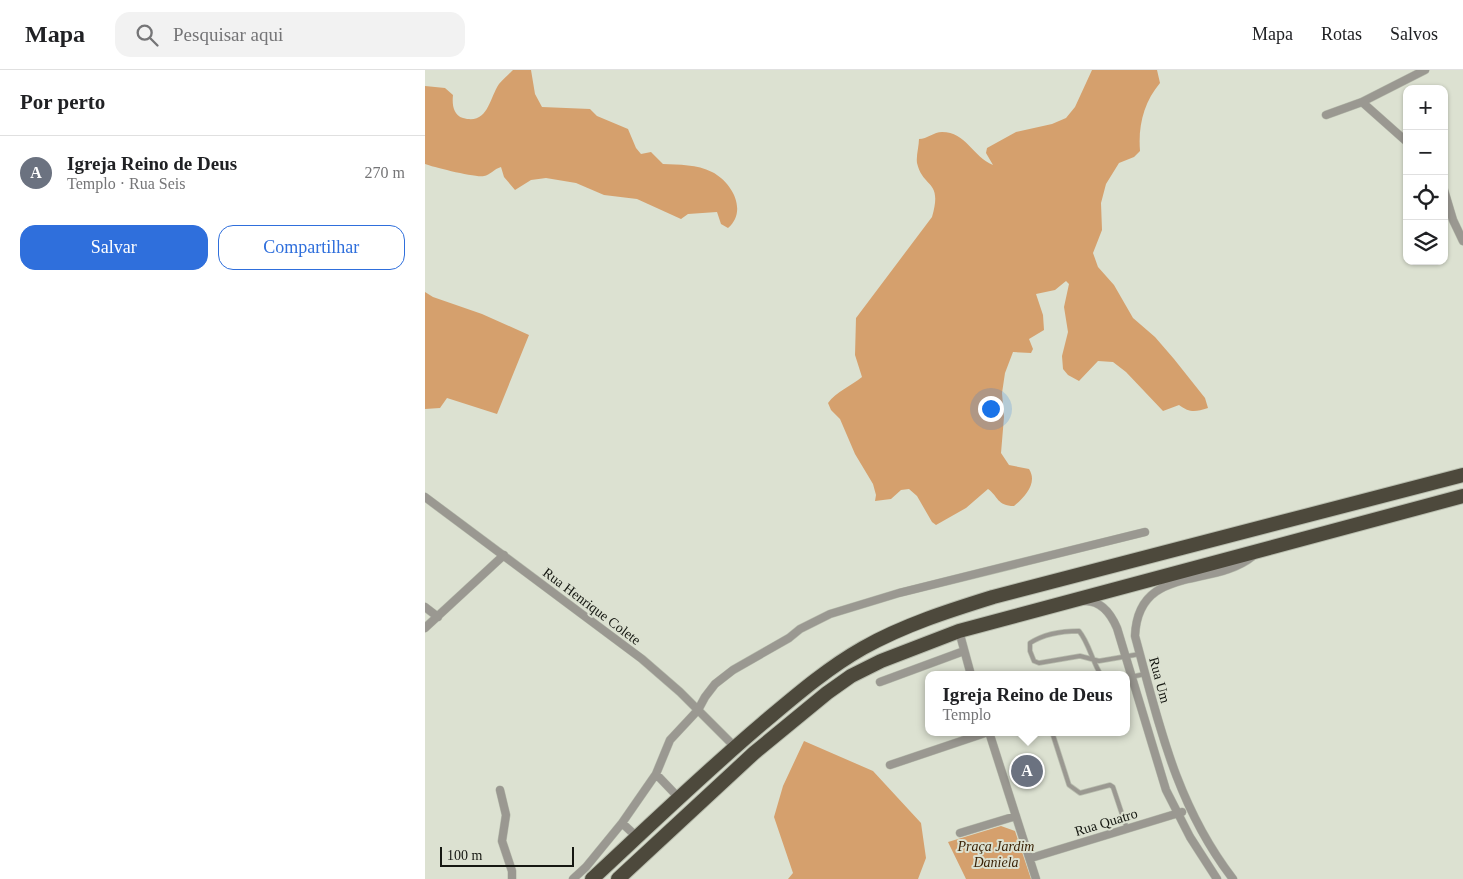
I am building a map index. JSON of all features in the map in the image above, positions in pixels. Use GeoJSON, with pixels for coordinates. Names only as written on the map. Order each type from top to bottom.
{"type":"FeatureCollection","features":[{"type":"Feature","properties":{"kind":"highway"},"geometry":{"type":"LineString","coordinates":[[591,879],[735,747],[827,672],[862,649],[935,615],[993,597],[1462,475]]}},
{"type":"Feature","properties":{"kind":"highway"},"geometry":{"type":"LineString","coordinates":[[618,879],[754,753],[827,693],[851,676],[881,661],[959,631],[1065,601],[1463,496]]}},
{"type":"Feature","properties":{"kind":"street"},"geometry":{"type":"LineString","coordinates":[[1326,115],[1362,102],[1425,70]]}},
{"type":"Feature","properties":{"kind":"street"},"geometry":{"type":"LineString","coordinates":[[1362,102],[1403,138]]}},
{"type":"Feature","properties":{"kind":"street"},"geometry":{"type":"LineString","coordinates":[[1448,203],[1453,220],[1463,241]]}},
{"type":"Feature","properties":{"kind":"street","name":"Rua Henrique Colete"},"geometry":{"type":"LineString","coordinates":[[425,497],[642,659],[735,747]]}},
{"type":"Feature","properties":{"kind":"street"},"geometry":{"type":"LineString","coordinates":[[573,879],[586,867],[622,824],[656,774],[670,740],[698,710],[715,684],[733,670],[789,638],[800,629],[830,614],[899,593],[1145,532]]}},
{"type":"Feature","properties":{"kind":"street","name":"Rua Um"},"geometry":{"type":"LineString","coordinates":[[1233,879],[1188,809],[1169,762],[1135,636],[1136,619],[1141,606],[1151,595],[1168,584],[1240,565],[1260,550]]}},
{"type":"Feature","properties":{"kind":"street"},"geometry":{"type":"LineString","coordinates":[[425,628],[504,555]]}},
{"type":"Feature","properties":{"kind":"street"},"geometry":{"type":"LineString","coordinates":[[1065,601],[1089,600],[1102,606],[1111,615],[1126,658],[1128,671]]}},
{"type":"Feature","properties":{"kind":"street"},"geometry":{"type":"LineString","coordinates":[[425,607],[438,617]]}},
{"type":"Feature","properties":{"kind":"street"},"geometry":{"type":"LineString","coordinates":[[959,631],[970,671]]}},
{"type":"Feature","properties":{"kind":"street"},"geometry":{"type":"LineString","coordinates":[[880,682],[964,651]]}},
{"type":"Feature","properties":{"kind":"street"},"geometry":{"type":"LineString","coordinates":[[1130,680],[1159,770],[1177,814],[1217,879]]}},
{"type":"Feature","properties":{"kind":"street"},"geometry":{"type":"LineString","coordinates":[[890,765],[977,736]]}},
{"type":"Feature","properties":{"kind":"street"},"geometry":{"type":"LineString","coordinates":[[990,736],[1031,858],[1036,879]]}},
{"type":"Feature","properties":{"kind":"street"},"geometry":{"type":"LineString","coordinates":[[656,774],[679,798]]}},
{"type":"Feature","properties":{"kind":"street"},"geometry":{"type":"LineString","coordinates":[[500,790],[506,815],[502,841],[512,871],[512,879]]}},
{"type":"Feature","properties":{"kind":"street","name":"Rua Quatro"},"geometry":{"type":"LineString","coordinates":[[1031,858],[1188,809]]}},
{"type":"Feature","properties":{"kind":"street"},"geometry":{"type":"LineString","coordinates":[[960,833],[1016,816]]}},
{"type":"Feature","properties":{"kind":"street"},"geometry":{"type":"LineString","coordinates":[[622,824],[637,837]]}},
{"type":"Feature","properties":{"kind":"lane"},"geometry":{"type":"LineString","coordinates":[[1099,671],[1092,660],[1084,637],[1079,631],[1045,636],[1031,643],[1030,651],[1033,661],[1039,663],[1080,656],[1092,660],[1126,658],[1140,654]]}},
{"type":"Feature","properties":{"kind":"lane"},"geometry":{"type":"LineString","coordinates":[[1130,677],[1145,674]]}},
{"type":"Feature","properties":{"kind":"lane"},"geometry":{"type":"LineString","coordinates":[[1053,736],[1069,785],[1080,793],[1110,785],[1113,787],[1127,829]]}},
{"type":"Feature","properties":{"kind":"green space"},"geometry":{"type":"Polygon","coordinates":[[[513,70],[531,70],[535,94],[542,107],[590,109],[597,116],[628,129],[636,148],[641,154],[651,152],[663,164],[688,165],[712,172],[726,183],[735,197],[737,213],[734,221],[728,228],[721,224],[717,212],[688,214],[681,219],[637,199],[604,195],[576,183],[546,178],[531,180],[515,190],[504,177],[501,167],[486,175],[479,176],[425,164],[425,86],[445,88],[453,95],[455,112],[460,117],[478,118],[487,109],[499,84],[513,70]]]}},
{"type":"Feature","properties":{"kind":"green space"},"geometry":{"type":"Polygon","coordinates":[[[1092,70],[1157,70],[1160,83],[1154,90],[1143,114],[1140,132],[1140,151],[1134,157],[1119,163],[1106,184],[1101,203],[1102,230],[1093,253],[1098,267],[1114,285],[1133,318],[1155,337],[1174,359],[1205,398],[1208,408],[1193,411],[1179,405],[1163,411],[1126,372],[1113,362],[1098,361],[1079,381],[1068,375],[1063,369],[1062,356],[1068,332],[1064,307],[1069,284],[1066,281],[1055,290],[1036,294],[1043,315],[1044,330],[1029,339],[1033,349],[1031,353],[1013,352],[1005,373],[1002,393],[1004,417],[1001,453],[1009,465],[1029,469],[1032,479],[1031,484],[1022,498],[1014,506],[1008,506],[988,489],[966,508],[936,525],[932,522],[917,496],[909,489],[901,490],[891,499],[875,501],[876,495],[873,484],[855,454],[840,419],[831,410],[828,403],[839,392],[862,377],[855,355],[856,318],[932,217],[935,205],[934,190],[923,177],[917,163],[919,139],[939,132],[950,133],[963,140],[993,165],[986,153],[987,148],[1016,132],[1052,124],[1066,118],[1075,107],[1092,70]]]}},
{"type":"Feature","properties":{"kind":"green space"},"geometry":{"type":"Polygon","coordinates":[[[425,292],[433,297],[482,314],[529,335],[497,414],[447,398],[440,408],[425,409],[425,292]]]}},
{"type":"Feature","properties":{"kind":"green space"},"geometry":{"type":"Polygon","coordinates":[[[804,741],[873,771],[921,823],[926,858],[918,879],[788,879],[793,873],[774,817],[783,786],[804,741]]]}},
{"type":"Feature","properties":{"kind":"green space","name":"Praça Jardim Daniela"},"geometry":{"type":"Polygon","coordinates":[[[1001,826],[1015,831],[1031,879],[966,879],[948,842],[1001,826]]]}},
{"type":"Feature","properties":{"kind":"place","name":"Igreja Reino de Deus"},"geometry":{"type":"Point","coordinates":[1027,771]}}]}
